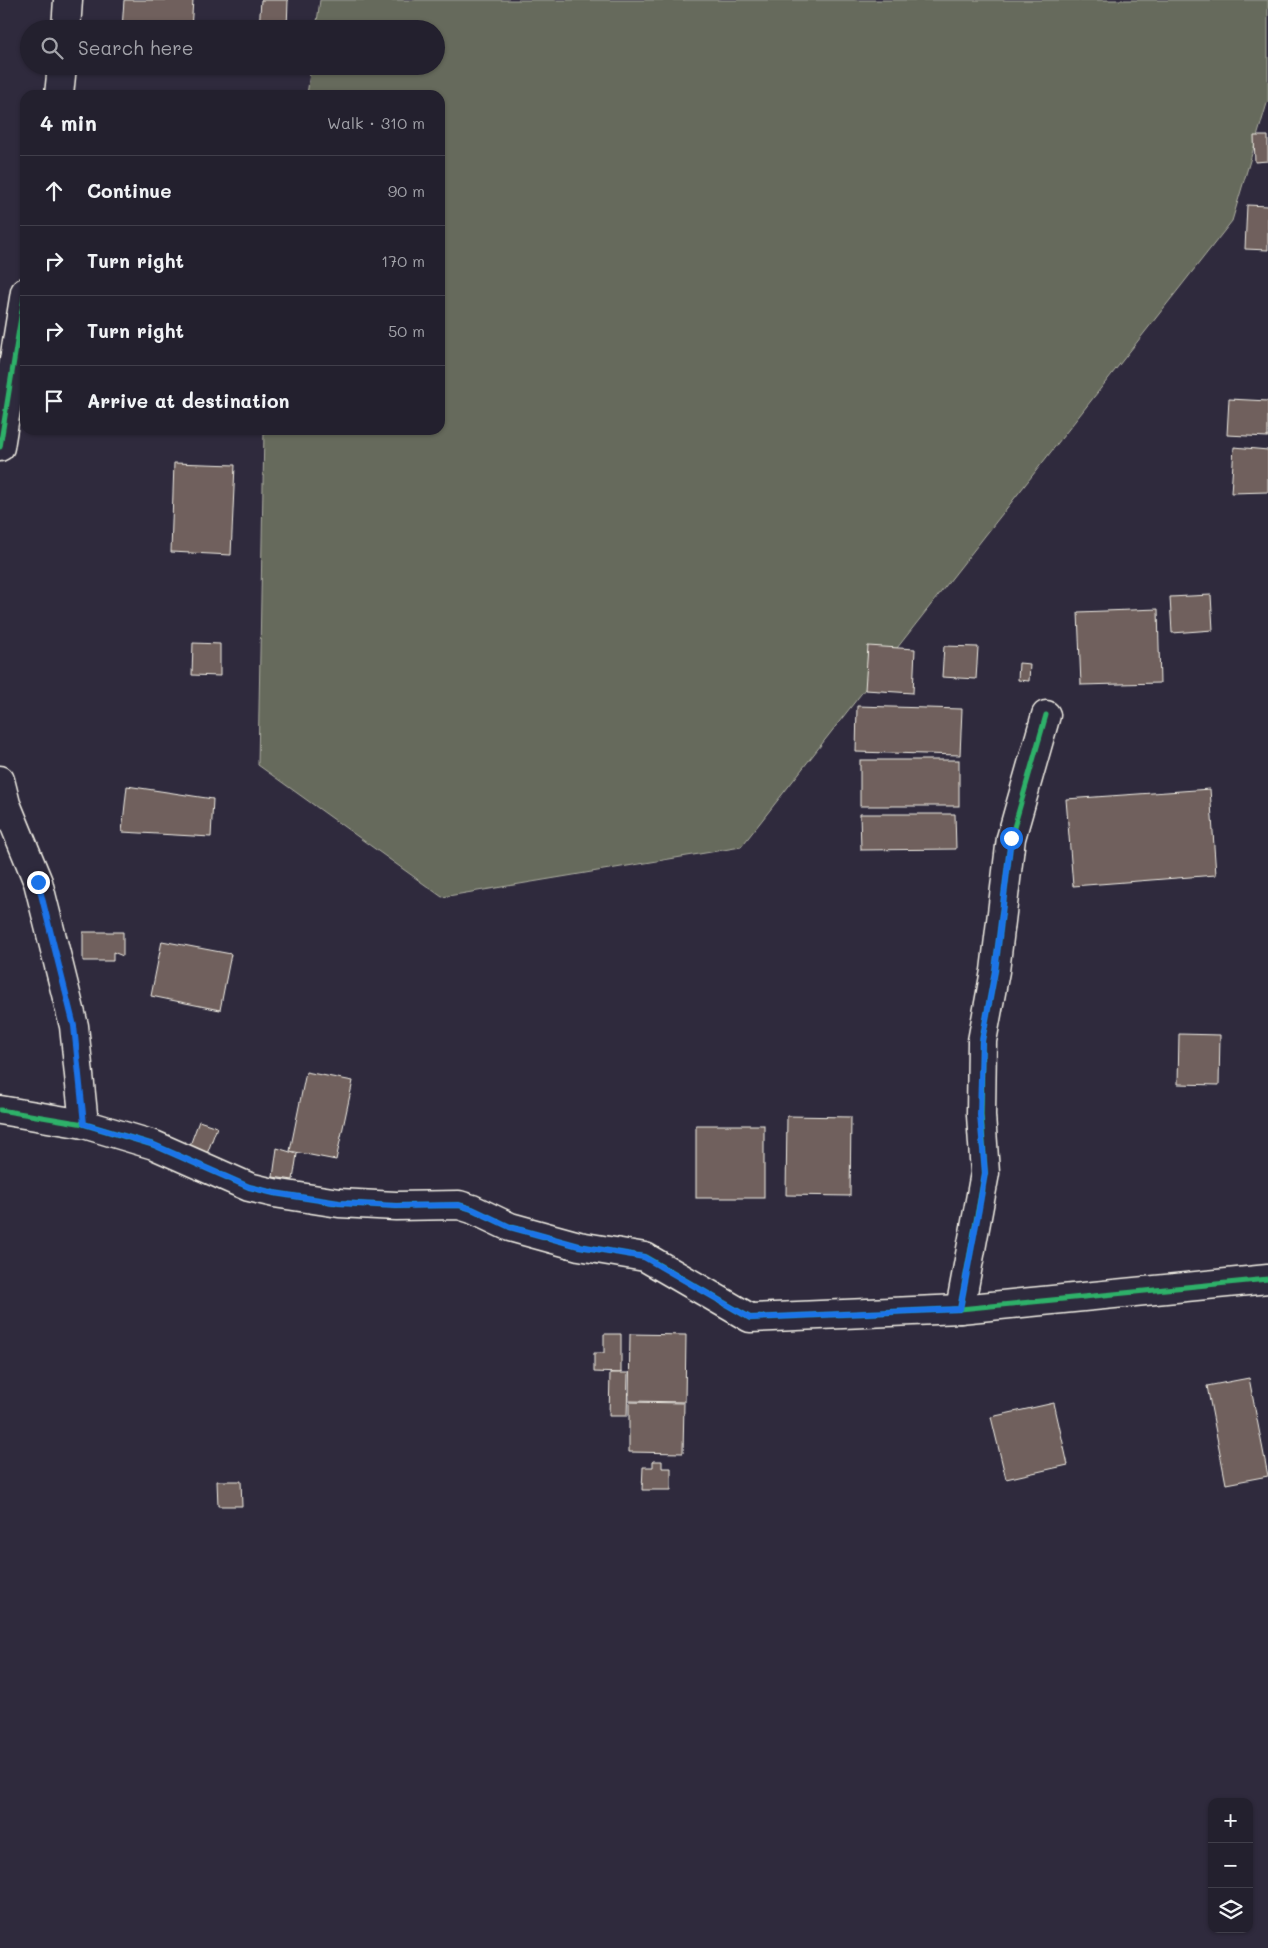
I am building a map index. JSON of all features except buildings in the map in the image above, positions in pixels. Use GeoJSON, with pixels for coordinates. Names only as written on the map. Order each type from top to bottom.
{"type":"FeatureCollection","features":[{"type":"Feature","properties":{"kind":"street"},"geometry":{"type":"LineString","coordinates":[[67,20],[68,0]]}},
{"type":"Feature","properties":{"kind":"street"},"geometry":{"type":"LineString","coordinates":[[60,90],[61,75]]}},
{"type":"Feature","properties":{"kind":"street"},"geometry":{"type":"LineString","coordinates":[[0,447],[20,323]]}},
{"type":"Feature","properties":{"kind":"street"},"geometry":{"type":"LineString","coordinates":[[960,1309],[985,1173],[980,1115],[982,1041],[995,971],[1011,838],[1046,715]]}},
{"type":"Feature","properties":{"kind":"street"},"geometry":{"type":"LineString","coordinates":[[0,780],[6,804],[38,882],[74,1026],[84,1124]]}},
{"type":"Feature","properties":{"kind":"street"},"geometry":{"type":"LineString","coordinates":[[0,1110],[84,1124],[154,1145],[249,1187],[266,1191],[339,1203],[396,1206],[459,1205],[510,1227],[579,1246],[644,1257],[750,1318],[960,1309],[1268,1279]]}},
{"type":"Feature","properties":{"kind":"green space"},"geometry":{"type":"Polygon","coordinates":[[[320,0],[1268,0],[1268,100],[1232,221],[741,847],[442,897],[258,765],[264,435],[445,435],[445,90],[308,90],[310,75],[445,75],[445,20],[317,20],[320,0]]]}},
{"type":"Feature","properties":{"kind":"cycle path"},"geometry":{"type":"LineString","coordinates":[[0,447],[20,323]]}},
{"type":"Feature","properties":{"kind":"cycle path"},"geometry":{"type":"LineString","coordinates":[[960,1309],[985,1173],[981,1115],[982,1041],[995,971],[1011,838],[1046,715]]}},
{"type":"Feature","properties":{"kind":"cycle path"},"geometry":{"type":"LineString","coordinates":[[0,1110],[84,1124],[154,1145],[249,1187],[274,1193],[339,1203],[396,1206],[459,1205],[510,1227],[579,1246],[645,1257],[750,1318],[960,1309],[1268,1279]]}},
{"type":"Feature","properties":{"kind":"route"},"geometry":{"type":"LineString","coordinates":[[38,882],[74,1026],[84,1124],[154,1145],[249,1187],[274,1193],[339,1203],[396,1206],[459,1205],[510,1227],[579,1246],[644,1257],[750,1318],[960,1309],[985,1173],[980,1115],[982,1041],[995,971],[1011,838]]}}]}
